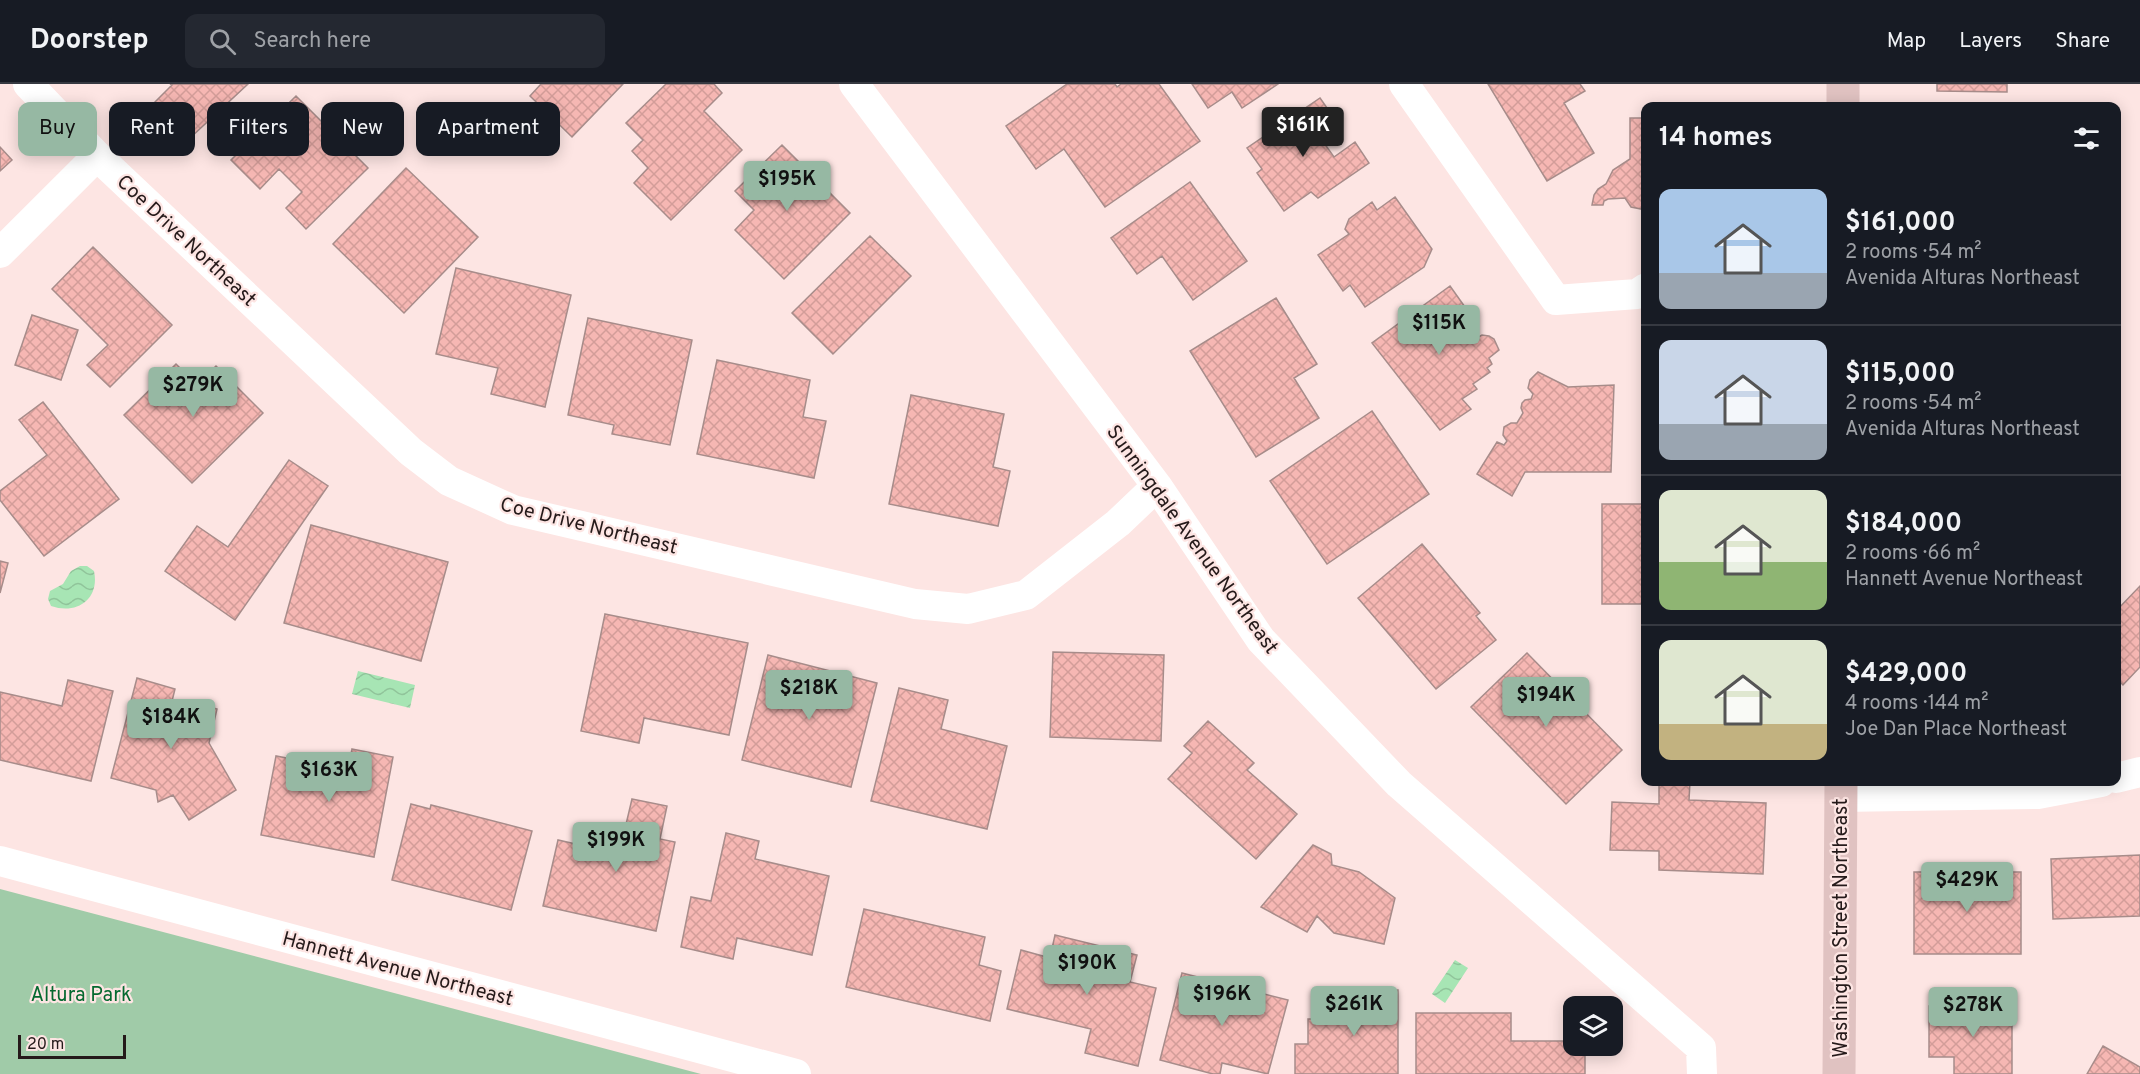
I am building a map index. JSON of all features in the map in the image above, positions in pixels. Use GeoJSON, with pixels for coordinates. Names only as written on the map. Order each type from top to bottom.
{"type":"FeatureCollection","features":[{"type":"Feature","properties":{"kind":"street","name":"Coe Drive Northeast"},"geometry":{"type":"LineString","coordinates":[[28,84],[45,102]]}},
{"type":"Feature","properties":{"kind":"street","name":"Sunningdale Avenue Northeast"},"geometry":{"type":"LineString","coordinates":[[854,84],[1157,486],[1261,640],[1399,784],[1701,1048],[1702,1074]]}},
{"type":"Feature","properties":{"kind":"street"},"geometry":{"type":"LineString","coordinates":[[1404,84],[1556,300],[1641,294]]}},
{"type":"Feature","properties":{"kind":"street"},"geometry":{"type":"LineString","coordinates":[[1843,84],[1843,102]]}},
{"type":"Feature","properties":{"kind":"street","name":"Coe Drive Northeast"},"geometry":{"type":"LineString","coordinates":[[97,156],[411,452],[449,481],[513,510],[915,604],[968,609],[1026,595],[1118,523],[1157,486]]}},
{"type":"Feature","properties":{"kind":"street"},"geometry":{"type":"LineString","coordinates":[[0,253],[97,156]]}},
{"type":"Feature","properties":{"kind":"street"},"geometry":{"type":"LineString","coordinates":[[2121,777],[2140,772]]}},
{"type":"Feature","properties":{"kind":"street"},"geometry":{"type":"LineString","coordinates":[[1840,789],[2038,794],[2080,786]]}},
{"type":"Feature","properties":{"kind":"street","name":"Washington Street Northeast"},"geometry":{"type":"LineString","coordinates":[[1839,1074],[1840,789]]}},
{"type":"Feature","properties":{"kind":"street","name":"Hannett Avenue Northeast"},"geometry":{"type":"LineString","coordinates":[[0,861],[796,1074]]}},
{"type":"Feature","properties":{"kind":"green space","name":"Altura Park"},"geometry":{"type":"Polygon","coordinates":[[[0,889],[701,1074],[0,1074],[0,889]]]}},
{"type":"Feature","properties":{"kind":"water"},"geometry":{"type":"Polygon","coordinates":[[[80,566],[87,566],[94,571],[95,581],[90,597],[78,606],[70,608],[51,606],[48,599],[50,591],[63,584],[71,571],[80,566]]]}},
{"type":"Feature","properties":{"kind":"water"},"geometry":{"type":"Polygon","coordinates":[[[358,671],[415,685],[410,708],[352,694],[358,671]]]}},
{"type":"Feature","properties":{"kind":"water"},"geometry":{"type":"Polygon","coordinates":[[[1455,960],[1468,968],[1445,1003],[1432,994],[1455,960]]]}},
{"type":"Feature","properties":{"kind":"building"},"geometry":{"type":"Polygon","coordinates":[[[170,84],[248,84],[229,102],[207,102],[207,122],[195,133],[195,102],[155,102],[172,85],[170,84]]]}},
{"type":"Feature","properties":{"kind":"building"},"geometry":{"type":"Polygon","coordinates":[[[541,84],[623,84],[572,137],[560,125],[560,102],[536,102],[530,96],[541,84]]]}},
{"type":"Feature","properties":{"kind":"building"},"geometry":{"type":"Polygon","coordinates":[[[666,84],[714,84],[722,93],[704,111],[742,150],[671,220],[634,183],[648,168],[632,151],[643,140],[626,123],[666,84]]]}},
{"type":"Feature","properties":{"kind":"building"},"geometry":{"type":"Polygon","coordinates":[[[1067,84],[1115,84],[1117,87],[1121,84],[1159,84],[1200,141],[1105,207],[1064,149],[1036,169],[1006,126],[1067,84]]]}},
{"type":"Feature","properties":{"kind":"building"},"geometry":{"type":"Polygon","coordinates":[[[1192,84],[1278,84],[1242,108],[1232,92],[1208,108],[1192,84]]]}},
{"type":"Feature","properties":{"kind":"building"},"geometry":{"type":"Polygon","coordinates":[[[1488,84],[1580,84],[1585,91],[1564,103],[1594,153],[1547,181],[1488,84]]]}},
{"type":"Feature","properties":{"kind":"building"},"geometry":{"type":"Polygon","coordinates":[[[1937,84],[2007,84],[2007,92],[1937,91],[1937,84]]]}},
{"type":"Feature","properties":{"kind":"building"},"geometry":{"type":"Polygon","coordinates":[[[296,96],[302,102],[290,102],[296,96]]]}},
{"type":"Feature","properties":{"kind":"building"},"geometry":{"type":"Polygon","coordinates":[[[1320,98],[1332,115],[1314,129],[1334,157],[1355,142],[1369,163],[1318,198],[1311,192],[1284,211],[1257,173],[1262,169],[1247,148],[1320,98]]]}},
{"type":"Feature","properties":{"kind":"building"},"geometry":{"type":"Polygon","coordinates":[[[309,109],[321,121],[321,156],[356,156],[368,168],[306,229],[286,208],[302,192],[279,169],[260,189],[231,160],[235,156],[309,156],[309,109]]]}},
{"type":"Feature","properties":{"kind":"building"},"geometry":{"type":"Polygon","coordinates":[[[1630,118],[1641,118],[1641,209],[1631,207],[1625,198],[1608,199],[1603,205],[1592,205],[1594,195],[1606,184],[1613,170],[1630,159],[1630,118]]]}},
{"type":"Feature","properties":{"kind":"building"},"geometry":{"type":"Polygon","coordinates":[[[782,145],[850,213],[784,279],[735,230],[754,210],[735,191],[782,145]]]}},
{"type":"Feature","properties":{"kind":"building"},"geometry":{"type":"Polygon","coordinates":[[[0,147],[12,160],[0,171],[0,147]]]}},
{"type":"Feature","properties":{"kind":"building"},"geometry":{"type":"Polygon","coordinates":[[[406,168],[478,237],[404,313],[333,244],[406,168]]]}},
{"type":"Feature","properties":{"kind":"building"},"geometry":{"type":"Polygon","coordinates":[[[1190,182],[1247,261],[1193,300],[1162,256],[1137,274],[1111,238],[1190,182]]]}},
{"type":"Feature","properties":{"kind":"building"},"geometry":{"type":"Polygon","coordinates":[[[1395,197],[1432,249],[1424,267],[1365,307],[1350,285],[1343,291],[1318,255],[1349,234],[1345,229],[1349,219],[1372,202],[1377,210],[1395,197]]]}},
{"type":"Feature","properties":{"kind":"building"},"geometry":{"type":"Polygon","coordinates":[[[870,236],[911,276],[833,354],[792,313],[870,236]]]}},
{"type":"Feature","properties":{"kind":"building"},"geometry":{"type":"Polygon","coordinates":[[[93,247],[172,325],[110,387],[87,365],[108,345],[52,289],[93,247]]]}},
{"type":"Feature","properties":{"kind":"building"},"geometry":{"type":"Polygon","coordinates":[[[456,268],[571,295],[545,407],[491,394],[498,368],[436,354],[456,268]]]}},
{"type":"Feature","properties":{"kind":"building"},"geometry":{"type":"Polygon","coordinates":[[[1450,286],[1477,324],[1469,331],[1475,339],[1482,335],[1489,336],[1494,339],[1499,350],[1489,358],[1492,364],[1487,368],[1490,372],[1473,384],[1477,389],[1462,399],[1471,409],[1440,430],[1372,343],[1450,286]]]}},
{"type":"Feature","properties":{"kind":"building"},"geometry":{"type":"Polygon","coordinates":[[[1276,298],[1317,364],[1294,378],[1319,418],[1256,457],[1190,351],[1276,298]]]}},
{"type":"Feature","properties":{"kind":"building"},"geometry":{"type":"Polygon","coordinates":[[[32,315],[78,330],[61,380],[15,365],[32,315]]]}},
{"type":"Feature","properties":{"kind":"building"},"geometry":{"type":"Polygon","coordinates":[[[588,318],[692,340],[670,445],[612,434],[614,425],[568,415],[588,318]]]}},
{"type":"Feature","properties":{"kind":"building"},"geometry":{"type":"Polygon","coordinates":[[[717,360],[810,380],[803,417],[826,421],[814,478],[697,454],[717,360]]]}},
{"type":"Feature","properties":{"kind":"building"},"geometry":{"type":"Polygon","coordinates":[[[176,364],[197,385],[216,366],[263,413],[192,483],[124,415],[176,364]]]}},
{"type":"Feature","properties":{"kind":"building"},"geometry":{"type":"Polygon","coordinates":[[[1538,372],[1568,387],[1614,385],[1611,472],[1525,472],[1512,496],[1477,474],[1497,442],[1504,445],[1507,441],[1503,435],[1504,427],[1517,423],[1523,413],[1522,403],[1531,399],[1533,394],[1528,388],[1530,380],[1538,372]]]}},
{"type":"Feature","properties":{"kind":"building"},"geometry":{"type":"Polygon","coordinates":[[[911,395],[1004,414],[993,467],[1010,471],[998,526],[889,504],[911,395]]]}},
{"type":"Feature","properties":{"kind":"building"},"geometry":{"type":"Polygon","coordinates":[[[43,402],[119,499],[44,556],[0,500],[0,491],[47,455],[19,420],[43,402]]]}},
{"type":"Feature","properties":{"kind":"building"},"geometry":{"type":"Polygon","coordinates":[[[1372,411],[1429,494],[1327,564],[1270,481],[1372,411]]]}},
{"type":"Feature","properties":{"kind":"building"},"geometry":{"type":"Polygon","coordinates":[[[289,460],[328,486],[235,620],[165,571],[197,526],[228,547],[289,460]]]}},
{"type":"Feature","properties":{"kind":"building"},"geometry":{"type":"Polygon","coordinates":[[[1602,504],[1641,504],[1641,604],[1602,604],[1602,504]]]}},
{"type":"Feature","properties":{"kind":"building"},"geometry":{"type":"Polygon","coordinates":[[[311,525],[448,562],[421,661],[284,623],[311,525]]]}},
{"type":"Feature","properties":{"kind":"building"},"geometry":{"type":"Polygon","coordinates":[[[1422,544],[1480,613],[1476,616],[1496,640],[1436,689],[1358,598],[1422,544]]]}},
{"type":"Feature","properties":{"kind":"building"},"geometry":{"type":"Polygon","coordinates":[[[0,561],[8,563],[0,593],[0,561]]]}},
{"type":"Feature","properties":{"kind":"building"},"geometry":{"type":"Polygon","coordinates":[[[2140,586],[2140,667],[2123,685],[2121,683],[2121,606],[2140,586]]]}},
{"type":"Feature","properties":{"kind":"building"},"geometry":{"type":"Polygon","coordinates":[[[605,614],[748,643],[729,735],[644,718],[639,743],[581,731],[605,614]]]}},
{"type":"Feature","properties":{"kind":"building"},"geometry":{"type":"Polygon","coordinates":[[[1053,652],[1164,655],[1161,741],[1050,737],[1053,652]]]}},
{"type":"Feature","properties":{"kind":"building"},"geometry":{"type":"Polygon","coordinates":[[[1527,653],[1622,750],[1566,804],[1471,707],[1527,653]]]}},
{"type":"Feature","properties":{"kind":"building"},"geometry":{"type":"Polygon","coordinates":[[[768,655],[877,683],[851,787],[742,760],[768,655]]]}},
{"type":"Feature","properties":{"kind":"building"},"geometry":{"type":"Polygon","coordinates":[[[137,678],[175,689],[169,713],[179,716],[184,700],[217,709],[209,743],[236,790],[189,820],[173,795],[158,802],[156,790],[111,778],[137,678]]]}},
{"type":"Feature","properties":{"kind":"building"},"geometry":{"type":"Polygon","coordinates":[[[68,680],[113,691],[91,781],[0,760],[0,692],[62,706],[68,680]]]}},
{"type":"Feature","properties":{"kind":"building"},"geometry":{"type":"Polygon","coordinates":[[[899,688],[948,700],[941,729],[1007,746],[987,829],[871,801],[899,688]]]}},
{"type":"Feature","properties":{"kind":"building"},"geometry":{"type":"Polygon","coordinates":[[[1208,721],[1254,763],[1247,770],[1297,814],[1256,859],[1168,779],[1192,753],[1184,746],[1208,721]]]}},
{"type":"Feature","properties":{"kind":"building"},"geometry":{"type":"Polygon","coordinates":[[[352,749],[393,757],[374,857],[261,835],[276,756],[348,770],[352,749]]]}},
{"type":"Feature","properties":{"kind":"building"},"geometry":{"type":"Polygon","coordinates":[[[1659,786],[1690,786],[1689,800],[1766,803],[1763,874],[1659,870],[1659,851],[1610,850],[1612,802],[1659,804],[1659,786]]]}},
{"type":"Feature","properties":{"kind":"building"},"geometry":{"type":"Polygon","coordinates":[[[632,799],[667,806],[660,839],[675,842],[656,931],[543,906],[558,840],[619,854],[632,799]]]}},
{"type":"Feature","properties":{"kind":"building"},"geometry":{"type":"Polygon","coordinates":[[[411,804],[430,809],[431,805],[532,831],[511,910],[392,880],[411,804]]]}},
{"type":"Feature","properties":{"kind":"building"},"geometry":{"type":"Polygon","coordinates":[[[726,833],[759,841],[755,859],[829,876],[812,955],[737,938],[733,959],[681,947],[691,897],[711,901],[726,833]]]}},
{"type":"Feature","properties":{"kind":"building"},"geometry":{"type":"Polygon","coordinates":[[[1313,845],[1331,854],[1332,865],[1359,872],[1395,898],[1384,944],[1334,933],[1317,916],[1307,932],[1261,907],[1313,845]]]}},
{"type":"Feature","properties":{"kind":"building"},"geometry":{"type":"Polygon","coordinates":[[[2140,855],[2140,916],[2053,919],[2051,859],[2140,855]]]}},
{"type":"Feature","properties":{"kind":"building"},"geometry":{"type":"Polygon","coordinates":[[[1914,872],[2021,872],[2021,954],[1914,954],[1914,872]]]}},
{"type":"Feature","properties":{"kind":"building"},"geometry":{"type":"Polygon","coordinates":[[[864,909],[985,937],[979,965],[1001,971],[990,1021],[846,987],[864,909]]]}},
{"type":"Feature","properties":{"kind":"building"},"geometry":{"type":"Polygon","coordinates":[[[1055,935],[1137,955],[1130,982],[1156,988],[1138,1066],[1085,1053],[1091,1029],[1007,1009],[1021,950],[1050,958],[1055,935]]]}},
{"type":"Feature","properties":{"kind":"building"},"geometry":{"type":"Polygon","coordinates":[[[1182,973],[1288,1000],[1268,1074],[1222,1063],[1220,1074],[1213,1074],[1160,1060],[1182,973]]]}},
{"type":"Feature","properties":{"kind":"building"},"geometry":{"type":"Polygon","coordinates":[[[1339,990],[1398,990],[1398,1074],[1295,1074],[1295,1044],[1308,1044],[1308,1019],[1339,1019],[1339,990]]]}},
{"type":"Feature","properties":{"kind":"building"},"geometry":{"type":"Polygon","coordinates":[[[1929,1006],[2012,1006],[2012,1074],[1954,1074],[1954,1057],[1929,1057],[1929,1006]]]}},
{"type":"Feature","properties":{"kind":"building"},"geometry":{"type":"Polygon","coordinates":[[[1416,1013],[1511,1013],[1511,1041],[1563,1041],[1563,1056],[1585,1056],[1585,1074],[1416,1074],[1416,1013]]]}},
{"type":"Feature","properties":{"kind":"building"},"geometry":{"type":"Polygon","coordinates":[[[2103,1046],[2140,1067],[2140,1074],[2087,1074],[2103,1046]]]}}]}
